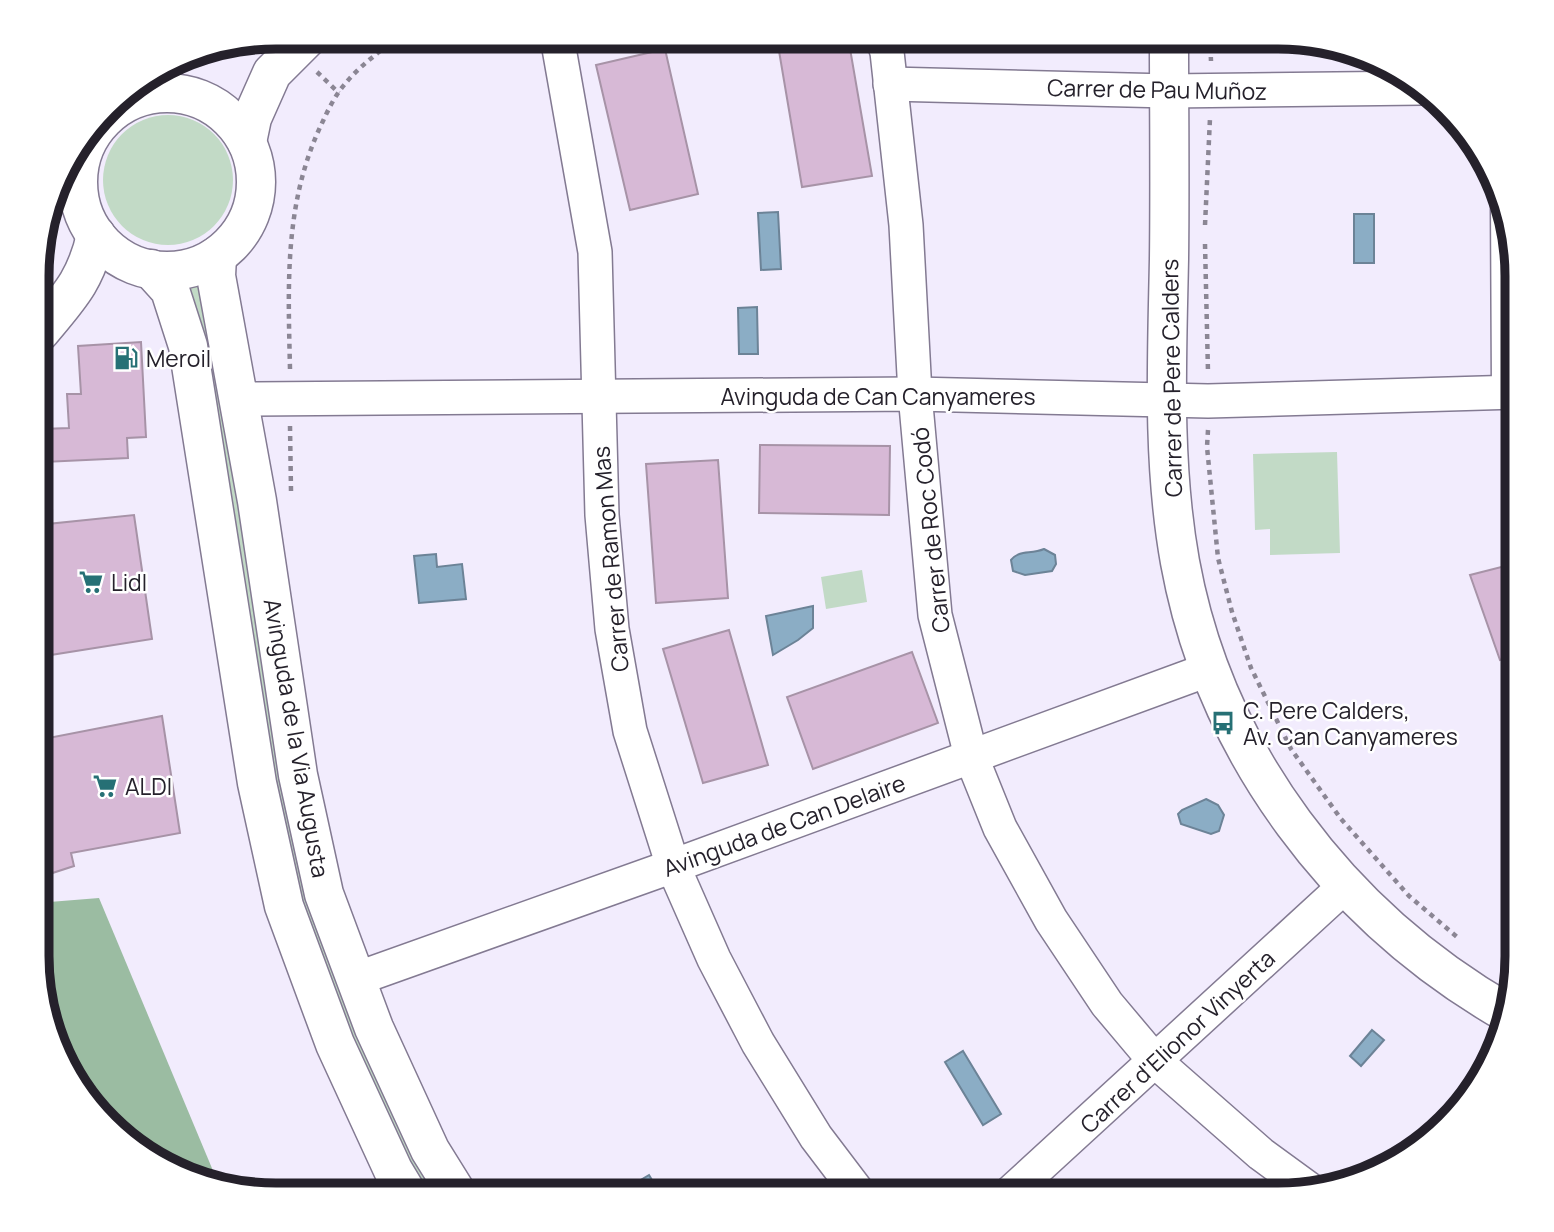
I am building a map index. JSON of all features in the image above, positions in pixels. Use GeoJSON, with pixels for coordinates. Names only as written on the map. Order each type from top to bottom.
{"type":"FeatureCollection","features":[{"type":"Feature","properties":{"kind":"street"},"geometry":{"type":"LineString","coordinates":[[208,102],[272,73],[296,49]]}},
{"type":"Feature","properties":{"kind":"street","name":"Carrer de Ramon Mas"},"geometry":{"type":"LineString","coordinates":[[559,49],[595,252],[602,515],[612,629],[630,732],[673,866],[714,959],[758,1043],[816,1136],[851,1183]]}},
{"type":"Feature","properties":{"kind":"street","name":"Carrer de Roc Codó"},"geometry":{"type":"LineString","coordinates":[[884,49],[906,225],[915,394],[935,615],[971,756],[1000,828],[1051,920],[1107,1004],[1155,1061],[1261,1154],[1299,1182]]}},
{"type":"Feature","properties":{"kind":"street","name":"Carrer de Pere Calders"},"geometry":{"type":"LineString","coordinates":[[1169,49],[1166,400],[1168,471],[1180,562],[1189,604],[1210,669],[1243,743],[1262,776],[1290,819],[1345,886],[1413,951],[1499,1008]]}},
{"type":"Feature","properties":{"kind":"street"},"geometry":{"type":"LineString","coordinates":[[247,142],[252,118],[272,73]]}},
{"type":"Feature","properties":{"kind":"street","name":"Carrer de Pau Muñoz"},"geometry":{"type":"LineString","coordinates":[[890,84],[1168,92],[1405,88]]}},
{"type":"Feature","properties":{"kind":"street"},"geometry":{"type":"LineString","coordinates":[[49,321],[79,286],[92,253],[124,255],[186,269],[217,256],[232,244],[244,228],[254,200],[256,171],[247,142],[228,116],[208,102],[186,94],[150,87]]}},
{"type":"Feature","properties":{"kind":"street"},"geometry":{"type":"LineString","coordinates":[[84,156],[78,177],[81,203],[124,255]]}},
{"type":"Feature","properties":{"kind":"street","name":"Avinguda de la Via Augusta"},"geometry":{"type":"LineString","coordinates":[[124,255],[170,290],[188,346],[257,783],[284,906],[335,1044],[401,1183]]}},
{"type":"Feature","properties":{"kind":"street","name":"Avinguda de la Via Augusta"},"geometry":{"type":"LineString","coordinates":[[217,256],[216,276],[257,501],[298,775],[324,894],[374,1028],[430,1150],[451,1183]]}},
{"type":"Feature","properties":{"kind":"street","name":"Avinguda de Can Canyameres"},"geometry":{"type":"LineString","coordinates":[[239,399],[915,394],[1208,401],[1505,392]]}},
{"type":"Feature","properties":{"kind":"street","name":"Avinguda de Can Delaire"},"geometry":{"type":"LineString","coordinates":[[356,979],[1210,669]]}},
{"type":"Feature","properties":{"kind":"street","name":"Carrer d'Elionor Vinyerta"},"geometry":{"type":"LineString","coordinates":[[1021,1183],[1345,886]]}},
{"type":"Feature","properties":{"kind":"path"},"geometry":{"type":"LineString","coordinates":[[292,497],[289,471],[289,246],[297,195],[310,149],[328,110],[345,83],[383,49]]}},
{"type":"Feature","properties":{"kind":"path"},"geometry":{"type":"LineString","coordinates":[[1210,49],[1212,91],[1204,233],[1207,447],[1218,558],[1231,612],[1251,668],[1292,749],[1341,819],[1409,895],[1464,943]]}},
{"type":"Feature","properties":{"kind":"green space"},"geometry":{"type":"Polygon","coordinates":[[[168,115],[193,120],[214,134],[228,155],[233,180],[228,205],[214,226],[193,240],[168,245],[143,240],[122,226],[108,205],[103,180],[108,155],[122,134],[143,120],[168,115]]]}},
{"type":"Feature","properties":{"kind":"green space"},"geometry":{"type":"Polygon","coordinates":[[[203,280],[266,669],[438,1183],[417,1183],[315,953],[272,782],[184,285],[203,280]]]}},
{"type":"Feature","properties":{"kind":"green space"},"geometry":{"type":"Polygon","coordinates":[[[1337,452],[1340,553],[1270,555],[1270,529],[1255,530],[1253,454],[1337,452]]]}},
{"type":"Feature","properties":{"kind":"green space"},"geometry":{"type":"Polygon","coordinates":[[[862,570],[867,602],[826,609],[821,577],[862,570]]]}},
{"type":"Feature","properties":{"kind":"green space"},"geometry":{"type":"Polygon","coordinates":[[[99,898],[214,1174],[189,1166],[150,1145],[126,1127],[105,1106],[87,1082],[66,1043],[53,1000],[49,971],[49,902],[99,898]]]}},
{"type":"Feature","properties":{"kind":"water"},"geometry":{"type":"Polygon","coordinates":[[[778,212],[781,269],[761,270],[758,213],[778,212]]]}},
{"type":"Feature","properties":{"kind":"water"},"geometry":{"type":"Polygon","coordinates":[[[1354,214],[1374,214],[1374,263],[1354,263],[1354,214]]]}},
{"type":"Feature","properties":{"kind":"water"},"geometry":{"type":"Polygon","coordinates":[[[757,307],[758,354],[739,354],[738,308],[757,307]]]}},
{"type":"Feature","properties":{"kind":"water"},"geometry":{"type":"Polygon","coordinates":[[[1044,549],[1055,555],[1056,564],[1052,571],[1025,575],[1013,571],[1011,560],[1014,557],[1044,549]]]}},
{"type":"Feature","properties":{"kind":"water"},"geometry":{"type":"Polygon","coordinates":[[[436,554],[437,567],[462,564],[466,599],[419,603],[414,556],[436,554]]]}},
{"type":"Feature","properties":{"kind":"water"},"geometry":{"type":"Polygon","coordinates":[[[813,606],[813,628],[773,655],[766,616],[813,606]]]}},
{"type":"Feature","properties":{"kind":"water"},"geometry":{"type":"Polygon","coordinates":[[[1206,799],[1218,805],[1224,815],[1219,831],[1211,834],[1181,824],[1178,814],[1182,810],[1206,799]]]}},
{"type":"Feature","properties":{"kind":"water"},"geometry":{"type":"Polygon","coordinates":[[[1372,1030],[1384,1040],[1361,1066],[1350,1056],[1372,1030]]]}},
{"type":"Feature","properties":{"kind":"water"},"geometry":{"type":"Polygon","coordinates":[[[963,1051],[1001,1114],[983,1125],[945,1062],[963,1051]]]}},
{"type":"Feature","properties":{"kind":"water"},"geometry":{"type":"Polygon","coordinates":[[[649,1175],[654,1183],[636,1183],[649,1175]]]}},
{"type":"Feature","properties":{"kind":"building"},"geometry":{"type":"Polygon","coordinates":[[[665,49],[698,194],[630,210],[596,65],[665,49]]]}},
{"type":"Feature","properties":{"kind":"building"},"geometry":{"type":"Polygon","coordinates":[[[779,49],[850,49],[872,176],[802,187],[779,49]]]}},
{"type":"Feature","properties":{"kind":"building"},"geometry":{"type":"Polygon","coordinates":[[[141,342],[146,437],[127,438],[128,458],[49,462],[49,429],[69,428],[67,394],[81,394],[78,346],[141,342]]]}},
{"type":"Feature","properties":{"kind":"building"},"geometry":{"type":"Polygon","coordinates":[[[760,445],[890,446],[889,515],[759,513],[760,445]]]}},
{"type":"Feature","properties":{"kind":"building"},"geometry":{"type":"Polygon","coordinates":[[[718,460],[728,598],[656,603],[646,464],[718,460]]]}},
{"type":"Feature","properties":{"kind":"building","name":"Lidl"},"geometry":{"type":"Polygon","coordinates":[[[134,515],[152,639],[49,655],[49,524],[134,515]]]}},
{"type":"Feature","properties":{"kind":"building"},"geometry":{"type":"Polygon","coordinates":[[[1505,566],[1505,659],[1500,660],[1470,575],[1505,566]]]}},
{"type":"Feature","properties":{"kind":"building"},"geometry":{"type":"Polygon","coordinates":[[[729,630],[768,765],[703,783],[663,649],[729,630]]]}},
{"type":"Feature","properties":{"kind":"building"},"geometry":{"type":"Polygon","coordinates":[[[912,652],[938,723],[813,769],[787,697],[912,652]]]}},
{"type":"Feature","properties":{"kind":"building","name":"ALDI"},"geometry":{"type":"Polygon","coordinates":[[[162,716],[180,833],[71,853],[74,866],[49,874],[49,738],[162,716]]]}},
{"type":"Feature","properties":{"kind":"place","name":"Meroil"},"geometry":{"type":"Point","coordinates":[126,358]}},
{"type":"Feature","properties":{"kind":"place","name":"Lidl"},"geometry":{"type":"Point","coordinates":[91,582]}},
{"type":"Feature","properties":{"kind":"place","name":"C. Pere Calders, Av. Can Canyameres"},"geometry":{"type":"Point","coordinates":[1223,723]}},
{"type":"Feature","properties":{"kind":"place","name":"ALDI"},"geometry":{"type":"Point","coordinates":[105,786]}}]}
